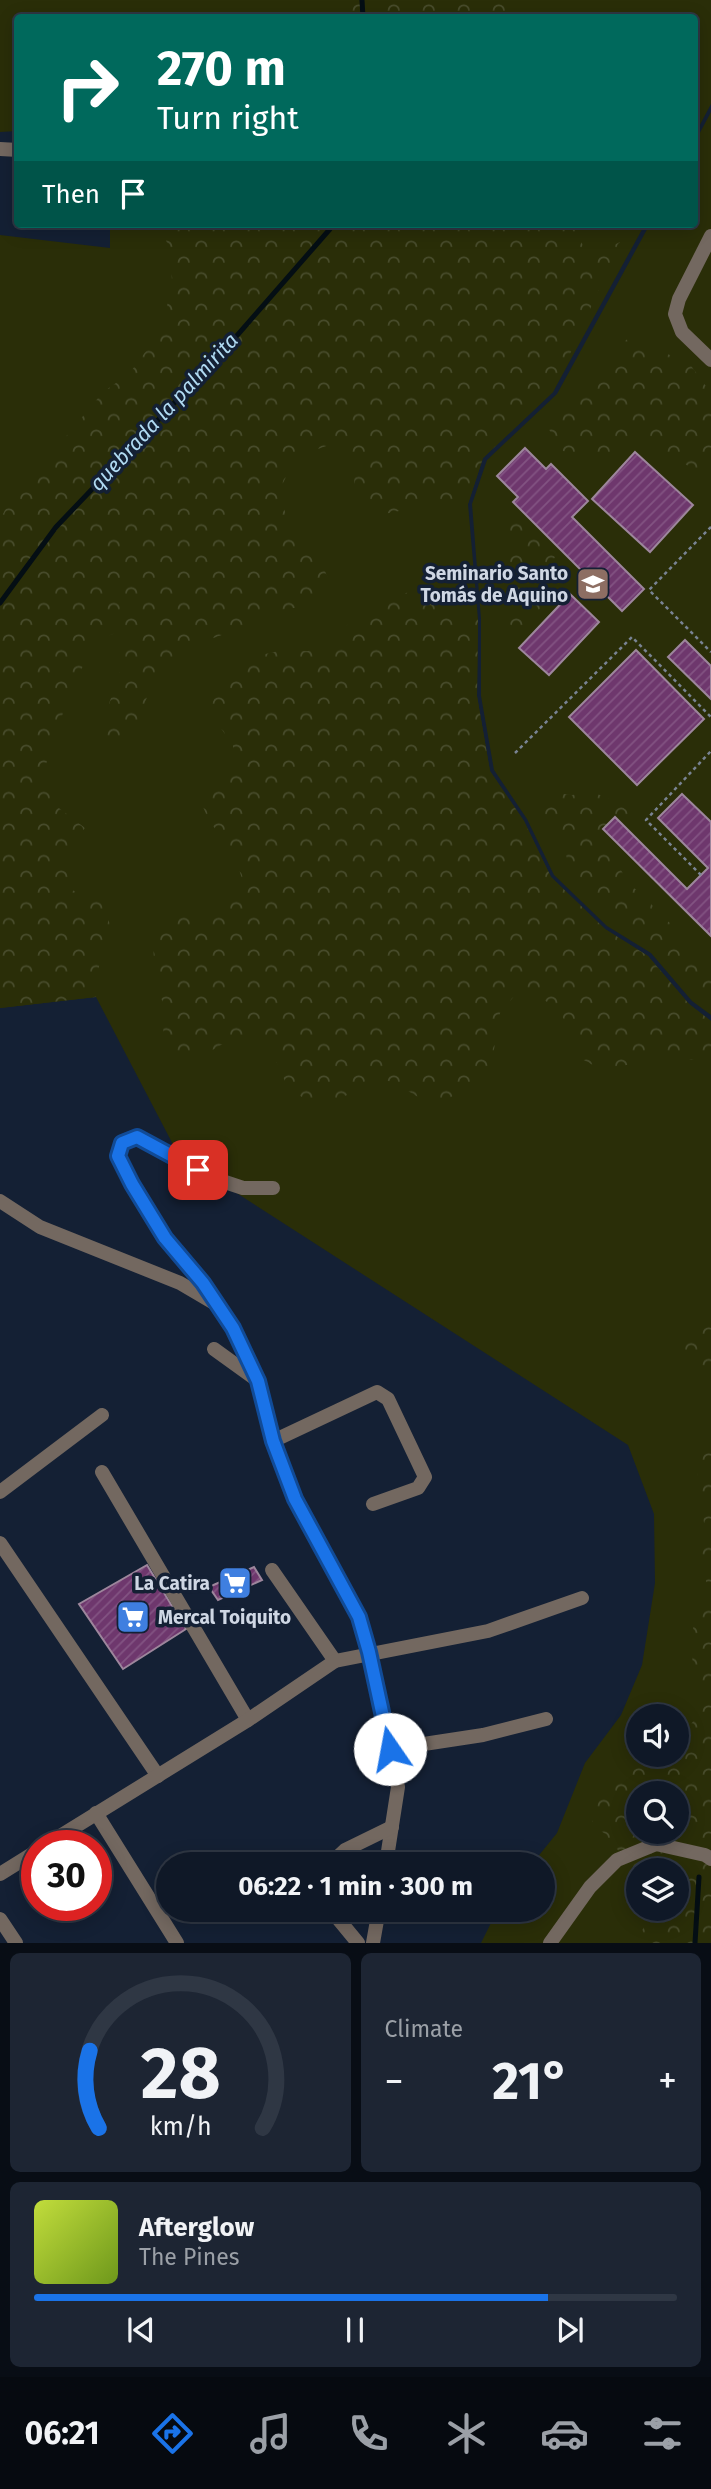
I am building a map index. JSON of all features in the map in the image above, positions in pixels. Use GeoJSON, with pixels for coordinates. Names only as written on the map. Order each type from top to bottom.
{"type":"FeatureCollection","features":[{"type":"Feature","properties":{"kind":"street"},"geometry":{"type":"LineString","coordinates":[[711,236],[679,299],[675,314],[682,332],[711,360]]}},
{"type":"Feature","properties":{"kind":"street"},"geometry":{"type":"LineString","coordinates":[[273,1188],[243,1188],[219,1180],[137,1137],[122,1143],[118,1156],[165,1238],[203,1283],[233,1328],[258,1381],[273,1441],[295,1499],[359,1617],[398,1787],[388,1852]]}},
{"type":"Feature","properties":{"kind":"street"},"geometry":{"type":"LineString","coordinates":[[0,1201],[40,1227],[180,1283],[218,1305]]}},
{"type":"Feature","properties":{"kind":"street"},"geometry":{"type":"LineString","coordinates":[[214,1349],[258,1381]]}},
{"type":"Feature","properties":{"kind":"street"},"geometry":{"type":"LineString","coordinates":[[273,1441],[377,1392],[388,1399],[425,1477],[418,1488],[373,1504]]}},
{"type":"Feature","properties":{"kind":"street"},"geometry":{"type":"LineString","coordinates":[[0,1492],[102,1415]]}},
{"type":"Feature","properties":{"kind":"street"},"geometry":{"type":"LineString","coordinates":[[102,1472],[248,1720]]}},
{"type":"Feature","properties":{"kind":"street"},"geometry":{"type":"LineString","coordinates":[[0,1542],[158,1776]]}},
{"type":"Feature","properties":{"kind":"street"},"geometry":{"type":"LineString","coordinates":[[272,1570],[335,1661]]}},
{"type":"Feature","properties":{"kind":"street"},"geometry":{"type":"LineString","coordinates":[[69,1830],[248,1720],[335,1661],[488,1630],[582,1598]]}},
{"type":"Feature","properties":{"kind":"street"},"geometry":{"type":"LineString","coordinates":[[390,1749],[483,1735],[546,1719]]}},
{"type":"Feature","properties":{"kind":"street"},"geometry":{"type":"LineString","coordinates":[[96,1813],[177,1943]]}},
{"type":"Feature","properties":{"kind":"street"},"geometry":{"type":"LineString","coordinates":[[343,1852],[392,1827]]}},
{"type":"Feature","properties":{"kind":"street"},"geometry":{"type":"LineString","coordinates":[[550,1943],[590,1887],[617,1860],[656,1844],[705,1855],[711,1860]]}},
{"type":"Feature","properties":{"kind":"street"},"geometry":{"type":"LineString","coordinates":[[0,1874],[21,1861]]}},
{"type":"Feature","properties":{"kind":"street"},"geometry":{"type":"LineString","coordinates":[[0,1919],[16,1943]]}},
{"type":"Feature","properties":{"kind":"street"},"geometry":{"type":"LineString","coordinates":[[341,1922],[358,1943]]}},
{"type":"Feature","properties":{"kind":"street"},"geometry":{"type":"LineString","coordinates":[[373,1943],[377,1922]]}},
{"type":"Feature","properties":{"kind":"path"},"geometry":{"type":"LineString","coordinates":[[711,527],[649,590],[711,652]]}},
{"type":"Feature","properties":{"kind":"path"},"geometry":{"type":"LineString","coordinates":[[515,752],[632,638],[711,717]]}},
{"type":"Feature","properties":{"kind":"path"},"geometry":{"type":"LineString","coordinates":[[701,875],[646,820],[711,751]]}},
{"type":"Feature","properties":{"kind":"green space"},"geometry":{"type":"Polygon","coordinates":[[[0,0],[711,0],[711,104],[698,128],[698,14],[14,14],[14,131],[0,132],[0,0]]]}},
{"type":"Feature","properties":{"kind":"green space"},"geometry":{"type":"Polygon","coordinates":[[[359,0],[516,0],[518,14],[344,14],[359,0]]]}},
{"type":"Feature","properties":{"kind":"green space","name":"Seminario Santo Tomás de Aquino"},"geometry":{"type":"Polygon","coordinates":[[[711,112],[711,1015],[692,1001],[651,953],[607,926],[554,875],[527,819],[494,770],[481,696],[481,619],[472,504],[487,460],[557,394],[648,228],[698,228],[698,136],[711,112]]]}},
{"type":"Feature","properties":{"kind":"green space"},"geometry":{"type":"Polygon","coordinates":[[[110,228],[643,228],[553,392],[483,458],[468,504],[478,619],[477,696],[490,771],[524,821],[551,877],[605,929],[648,956],[689,1004],[711,1021],[711,1943],[481,1943],[492,1922],[555,1922],[555,1852],[542,1852],[557,1833],[585,1763],[621,1715],[642,1665],[655,1583],[654,1514],[628,1445],[179,1156],[96,997],[0,1008],[0,235],[110,248],[110,228]]]}},
{"type":"Feature","properties":{"kind":"green space"},"geometry":{"type":"Polygon","coordinates":[[[161,228],[576,228],[588,258],[620,242],[553,392],[483,458],[468,504],[414,508],[379,515],[353,495],[356,462],[329,445],[296,457],[279,491],[290,529],[316,550],[330,583],[307,606],[274,611],[244,627],[180,650],[156,672],[133,736],[107,757],[102,724],[123,663],[124,630],[94,641],[66,704],[43,773],[55,805],[85,828],[66,856],[71,890],[103,899],[112,933],[99,966],[96,997],[0,1008],[0,520],[5,510],[103,392],[129,374],[149,347],[164,318],[172,285],[171,252],[161,228]]]}},
{"type":"Feature","properties":{"kind":"green space"},"geometry":{"type":"Polygon","coordinates":[[[636,333],[658,350],[689,363],[711,393],[711,469],[691,468],[645,432],[606,465],[587,456],[563,451],[548,428],[587,378],[608,365],[615,348],[636,333]]]}},
{"type":"Feature","properties":{"kind":"green space"},"geometry":{"type":"Polygon","coordinates":[[[524,517],[537,538],[555,557],[543,577],[546,603],[516,633],[505,617],[505,597],[494,554],[507,547],[503,524],[524,517]]]}},
{"type":"Feature","properties":{"kind":"green space"},"geometry":{"type":"Polygon","coordinates":[[[409,592],[452,612],[478,619],[477,696],[490,771],[524,821],[551,877],[605,929],[648,956],[689,1004],[711,1021],[711,1055],[698,1059],[661,1057],[612,1068],[598,1067],[579,1058],[566,1022],[554,1007],[538,998],[515,995],[500,1013],[492,1062],[457,1094],[433,1106],[393,1082],[370,1077],[353,1092],[331,1103],[308,1101],[288,1088],[269,1045],[241,1040],[227,1042],[203,1057],[176,1053],[163,1034],[165,1010],[158,988],[153,939],[163,919],[198,915],[223,905],[232,897],[242,879],[235,856],[208,819],[199,797],[213,779],[234,768],[233,745],[220,727],[211,707],[220,683],[239,666],[261,655],[283,650],[308,651],[331,643],[347,625],[370,621],[385,600],[409,592]]]}},
{"type":"Feature","properties":{"kind":"green space"},"geometry":{"type":"Polygon","coordinates":[[[550,792],[572,795],[593,792],[618,803],[638,820],[609,849],[630,886],[646,895],[657,913],[670,923],[697,958],[711,965],[711,996],[705,994],[632,930],[613,917],[589,890],[567,860],[565,846],[549,830],[536,806],[550,792]]]}},
{"type":"Feature","properties":{"kind":"green space"},"geometry":{"type":"Polygon","coordinates":[[[711,1312],[711,1367],[696,1364],[679,1345],[702,1328],[711,1312]]]}},
{"type":"Feature","properties":{"kind":"green space"},"geometry":{"type":"Polygon","coordinates":[[[711,1448],[711,1943],[638,1943],[647,1921],[689,1921],[689,1858],[626,1858],[626,1877],[620,1869],[622,1855],[604,1833],[591,1825],[603,1789],[617,1765],[624,1759],[626,1767],[689,1767],[689,1726],[702,1713],[701,1697],[693,1669],[691,1640],[694,1624],[705,1598],[707,1567],[702,1554],[704,1523],[696,1462],[705,1450],[711,1448]]]}},
{"type":"Feature","properties":{"kind":"building"},"geometry":{"type":"Polygon","coordinates":[[[525,448],[546,469],[551,464],[588,501],[572,517],[644,589],[622,611],[513,502],[518,497],[497,476],[525,448]]]}},
{"type":"Feature","properties":{"kind":"building"},"geometry":{"type":"Polygon","coordinates":[[[635,452],[693,505],[650,552],[592,499],[635,452]]]}},
{"type":"Feature","properties":{"kind":"building"},"geometry":{"type":"Polygon","coordinates":[[[570,594],[599,622],[549,675],[519,648],[570,594]]]}},
{"type":"Feature","properties":{"kind":"building"},"geometry":{"type":"Polygon","coordinates":[[[685,640],[711,666],[711,699],[668,657],[685,640]]]}},
{"type":"Feature","properties":{"kind":"building"},"geometry":{"type":"Polygon","coordinates":[[[636,650],[704,719],[637,785],[569,717],[636,650]]]}},
{"type":"Feature","properties":{"kind":"building"},"geometry":{"type":"Polygon","coordinates":[[[682,794],[711,822],[711,936],[603,829],[615,817],[687,889],[708,868],[658,818],[682,794]]]}},
{"type":"Feature","properties":{"kind":"building","name":"Mercal Toiquito"},"geometry":{"type":"Polygon","coordinates":[[[147,1565],[186,1629],[123,1669],[79,1604],[147,1565]]]}},
{"type":"Feature","properties":{"kind":"building","name":"La Catira"},"geometry":{"type":"Polygon","coordinates":[[[254,1567],[262,1580],[218,1600],[209,1587],[254,1567]]]}},
{"type":"Feature","properties":{"kind":"waterway","name":"quebrada la palmirita"},"geometry":{"type":"LineString","coordinates":[[362,0],[363,14]]}},
{"type":"Feature","properties":{"kind":"waterway","name":"quebrada la palmirita"},"geometry":{"type":"LineString","coordinates":[[0,603],[56,527],[220,355],[330,228]]}},
{"type":"Feature","properties":{"kind":"waterway"},"geometry":{"type":"LineString","coordinates":[[695,1943],[699,1877]]}},
{"type":"Feature","properties":{"kind":"place","name":"Seminario Santo Tomás de Aquino"},"geometry":{"type":"Point","coordinates":[593,584]}},
{"type":"Feature","properties":{"kind":"place","name":"La Catira"},"geometry":{"type":"Point","coordinates":[235,1583]}},
{"type":"Feature","properties":{"kind":"place","name":"Mercal Toiquito"},"geometry":{"type":"Point","coordinates":[133,1617]}},
{"type":"Feature","properties":{"kind":"route"},"geometry":{"type":"LineString","coordinates":[[198,1170],[137,1137],[122,1143],[118,1156],[165,1238],[203,1283],[233,1328],[258,1381],[273,1441],[295,1499],[359,1617],[390,1749]]}}]}
